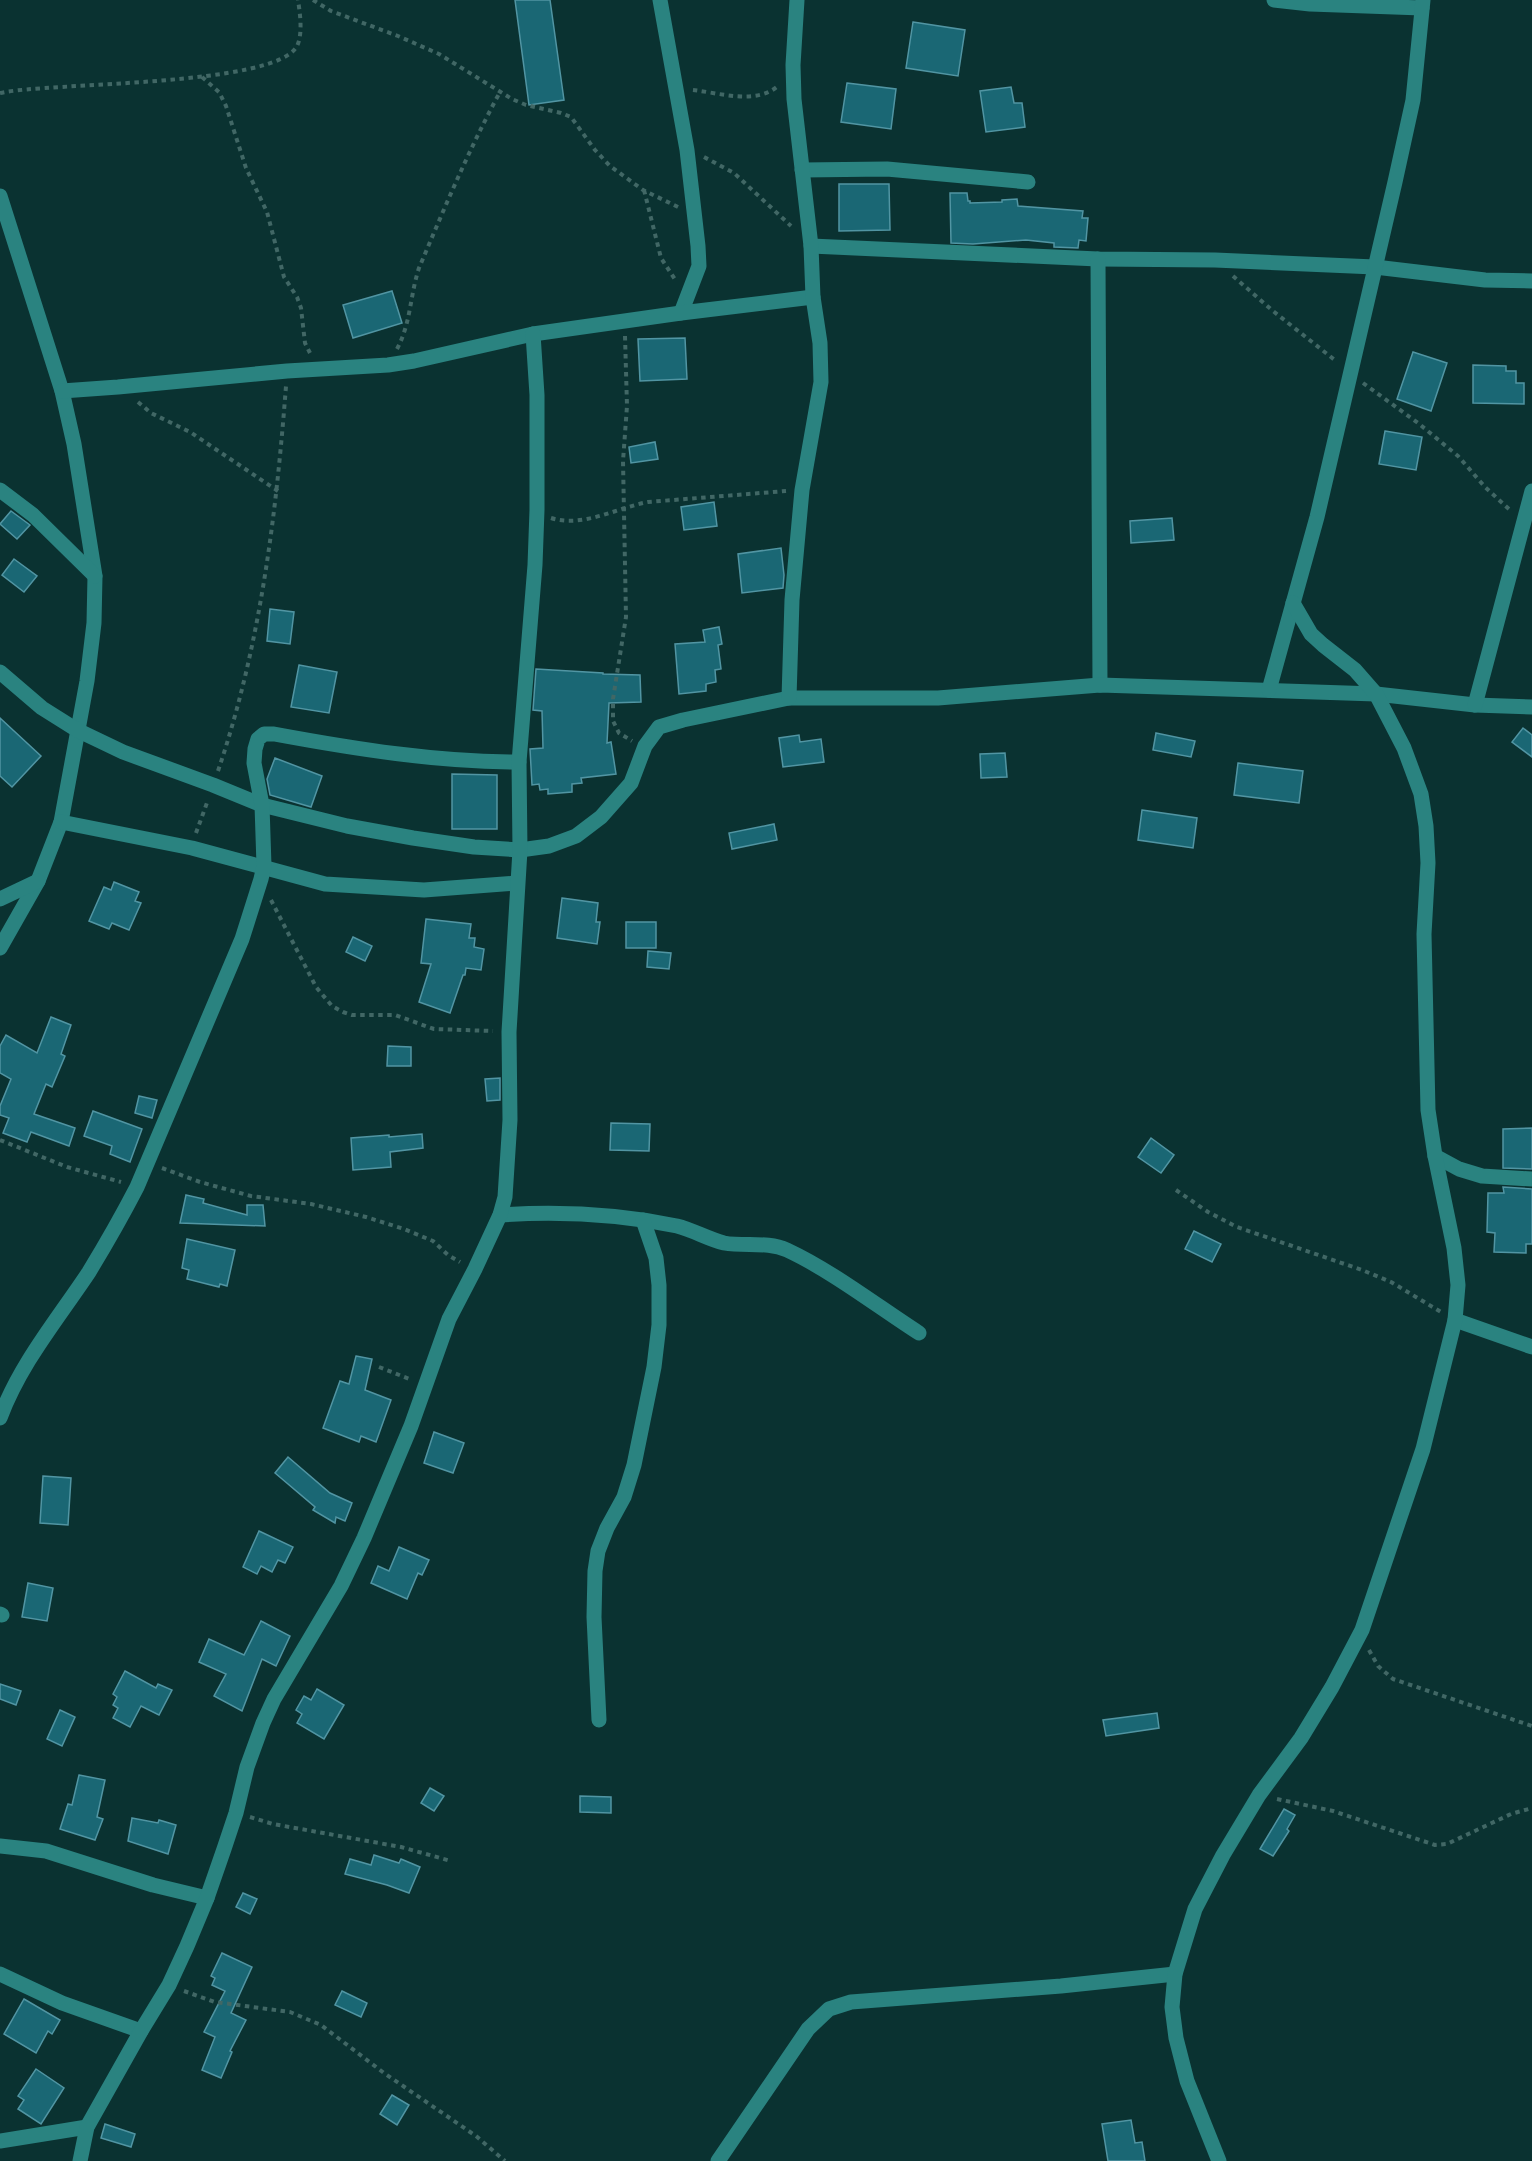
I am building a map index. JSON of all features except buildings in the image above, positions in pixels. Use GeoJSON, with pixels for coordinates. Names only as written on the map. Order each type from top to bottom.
{"type":"FeatureCollection","features":[{"type":"Feature","properties":{"kind":"street"},"geometry":{"type":"LineString","coordinates":[[660,0],[687,150],[699,266],[681,313]]}},
{"type":"Feature","properties":{"kind":"street"},"geometry":{"type":"LineString","coordinates":[[789,698],[792,600],[802,490],[821,382],[820,343],[813,297],[811,246],[794,99],[793,65],[797,0]]}},
{"type":"Feature","properties":{"kind":"street"},"geometry":{"type":"LineString","coordinates":[[1269,690],[1317,517],[1413,100],[1423,4],[1310,4],[1274,0]]}},
{"type":"Feature","properties":{"kind":"street"},"geometry":{"type":"LineString","coordinates":[[802,170],[887,169],[1028,182]]}},
{"type":"Feature","properties":{"kind":"street"},"geometry":{"type":"LineString","coordinates":[[0,196],[62,391],[78,464],[95,576],[94,623],[87,681],[61,822],[38,880],[2,941]]}},
{"type":"Feature","properties":{"kind":"street"},"geometry":{"type":"LineString","coordinates":[[811,246],[1098,259],[1215,260],[1375,267],[1485,280],[1532,281]]}},
{"type":"Feature","properties":{"kind":"street"},"geometry":{"type":"LineString","coordinates":[[1098,259],[1100,685]]}},
{"type":"Feature","properties":{"kind":"street"},"geometry":{"type":"LineString","coordinates":[[62,391],[414,361],[533,334],[625,320],[813,297]]}},
{"type":"Feature","properties":{"kind":"street"},"geometry":{"type":"LineString","coordinates":[[80,2161],[87,2127],[169,1985],[207,1898],[236,1812],[247,1767],[263,1723],[274,1699],[350,1567],[428,1382],[449,1319],[500,1215],[505,1197],[508,1154],[509,1032],[520,850],[519,762],[535,565],[537,510],[537,395],[533,334]]}},
{"type":"Feature","properties":{"kind":"street"},"geometry":{"type":"LineString","coordinates":[[0,490],[33,515],[95,576]]}},
{"type":"Feature","properties":{"kind":"street"},"geometry":{"type":"LineString","coordinates":[[1475,705],[1532,491]]}},
{"type":"Feature","properties":{"kind":"street"},"geometry":{"type":"LineString","coordinates":[[1219,2161],[1186,2081],[1176,2038],[1172,2007],[1175,1974],[1195,1909],[1223,1855],[1258,1795],[1301,1738],[1332,1687],[1362,1630],[1423,1449],[1455,1320],[1458,1285],[1454,1248],[1428,1110],[1424,934],[1428,863],[1421,795],[1404,748],[1376,694],[1355,670],[1311,634],[1293,603]]}},
{"type":"Feature","properties":{"kind":"street"},"geometry":{"type":"LineString","coordinates":[[0,672],[42,708],[77,730],[123,752],[262,805],[347,826],[413,838],[474,847],[520,850],[549,846],[576,836],[601,817],[631,783],[645,746],[659,727],[789,698],[938,698],[1100,685],[1376,694],[1475,705],[1532,707]]}},
{"type":"Feature","properties":{"kind":"street"},"geometry":{"type":"LineString","coordinates":[[0,1418],[20,1372],[88,1273],[117,1226],[137,1187],[242,939],[262,873],[262,805],[254,763],[258,739],[264,735],[274,734],[372,750],[459,760],[519,762]]}},
{"type":"Feature","properties":{"kind":"street"},"geometry":{"type":"LineString","coordinates":[[61,822],[192,848],[262,873],[324,884],[424,890],[517,883]]}},
{"type":"Feature","properties":{"kind":"street"},"geometry":{"type":"LineString","coordinates":[[0,898],[38,880]]}},
{"type":"Feature","properties":{"kind":"street"},"geometry":{"type":"LineString","coordinates":[[1435,1156],[1459,1169],[1482,1176],[1532,1179]]}},
{"type":"Feature","properties":{"kind":"street"},"geometry":{"type":"LineString","coordinates":[[500,1215],[548,1212],[586,1213],[679,1227],[727,1244],[760,1244],[786,1250],[838,1280],[919,1333]]}},
{"type":"Feature","properties":{"kind":"street"},"geometry":{"type":"LineString","coordinates":[[599,1720],[594,1617],[595,1570],[598,1551],[607,1528],[624,1497],[634,1465],[654,1367],[659,1325],[656,1258],[643,1220]]}},
{"type":"Feature","properties":{"kind":"street"},"geometry":{"type":"LineString","coordinates":[[1455,1320],[1532,1347]]}},
{"type":"Feature","properties":{"kind":"street"},"geometry":{"type":"LineString","coordinates":[[0,1846],[46,1851],[153,1885],[207,1898]]}},
{"type":"Feature","properties":{"kind":"street"},"geometry":{"type":"LineString","coordinates":[[0,1974],[62,2004],[141,2031]]}},
{"type":"Feature","properties":{"kind":"street"},"geometry":{"type":"LineString","coordinates":[[718,2161],[808,2029],[829,2009],[851,2002],[1061,1986],[1175,1974]]}},
{"type":"Feature","properties":{"kind":"street"},"geometry":{"type":"LineString","coordinates":[[0,2141],[87,2127]]}},
{"type":"Feature","properties":{"kind":"path"},"geometry":{"type":"LineString","coordinates":[[0,93],[201,77],[265,64],[291,51],[296,46],[300,31],[298,0]]}},
{"type":"Feature","properties":{"kind":"path"},"geometry":{"type":"LineString","coordinates":[[313,0],[331,11],[439,54],[526,105],[561,112],[571,117],[610,166],[643,190],[676,206],[685,213],[696,231]]}},
{"type":"Feature","properties":{"kind":"path"},"geometry":{"type":"LineString","coordinates":[[677,88],[753,97],[769,93],[780,85],[793,65]]}},
{"type":"Feature","properties":{"kind":"path"},"geometry":{"type":"LineString","coordinates":[[201,77],[219,92],[226,106],[249,176],[267,212],[284,277],[301,308],[307,349],[327,369]]}},
{"type":"Feature","properties":{"kind":"path"},"geometry":{"type":"LineString","coordinates":[[388,364],[401,342],[409,320],[419,268],[480,129],[501,92]]}},
{"type":"Feature","properties":{"kind":"path"},"geometry":{"type":"LineString","coordinates":[[687,150],[710,159],[734,173],[811,246]]}},
{"type":"Feature","properties":{"kind":"path"},"geometry":{"type":"LineString","coordinates":[[643,190],[661,258],[687,297]]}},
{"type":"Feature","properties":{"kind":"path"},"geometry":{"type":"LineString","coordinates":[[1215,260],[1273,311],[1351,374],[1419,423],[1458,456],[1523,526]]}},
{"type":"Feature","properties":{"kind":"path"},"geometry":{"type":"LineString","coordinates":[[625,320],[627,406],[623,461],[626,507],[626,617],[613,699],[613,721],[619,733],[630,741],[645,746]]}},
{"type":"Feature","properties":{"kind":"path"},"geometry":{"type":"LineString","coordinates":[[192,848],[242,694],[262,598],[278,491],[287,371]]}},
{"type":"Feature","properties":{"kind":"path"},"geometry":{"type":"LineString","coordinates":[[118,387],[151,413],[190,432],[278,491]]}},
{"type":"Feature","properties":{"kind":"path"},"geometry":{"type":"LineString","coordinates":[[537,510],[559,520],[571,522],[648,502],[802,490]]}},
{"type":"Feature","properties":{"kind":"path"},"geometry":{"type":"LineString","coordinates":[[262,873],[316,987],[332,1006],[352,1015],[395,1015],[434,1029],[509,1032]]}},
{"type":"Feature","properties":{"kind":"path"},"geometry":{"type":"LineString","coordinates":[[0,1140],[67,1167],[137,1187]]}},
{"type":"Feature","properties":{"kind":"path"},"geometry":{"type":"LineString","coordinates":[[147,1163],[200,1182],[251,1196],[311,1204],[404,1229],[433,1241],[448,1255],[475,1269]]}},
{"type":"Feature","properties":{"kind":"path"},"geometry":{"type":"LineString","coordinates":[[1176,1190],[1208,1212],[1237,1227],[1391,1282],[1455,1320]]}},
{"type":"Feature","properties":{"kind":"path"},"geometry":{"type":"LineString","coordinates":[[379,1367],[412,1380],[428,1382]]}},
{"type":"Feature","properties":{"kind":"path"},"geometry":{"type":"LineString","coordinates":[[1362,1630],[1369,1651],[1378,1666],[1393,1678],[1532,1726]]}},
{"type":"Feature","properties":{"kind":"path"},"geometry":{"type":"LineString","coordinates":[[1258,1795],[1333,1811],[1435,1845],[1447,1844],[1511,1814],[1532,1808]]}},
{"type":"Feature","properties":{"kind":"path"},"geometry":{"type":"LineString","coordinates":[[236,1812],[273,1824],[390,1845],[451,1861]]}},
{"type":"Feature","properties":{"kind":"path"},"geometry":{"type":"LineString","coordinates":[[169,1985],[215,2002],[290,2012],[321,2025],[384,2073],[476,2136],[505,2161]]}}]}
